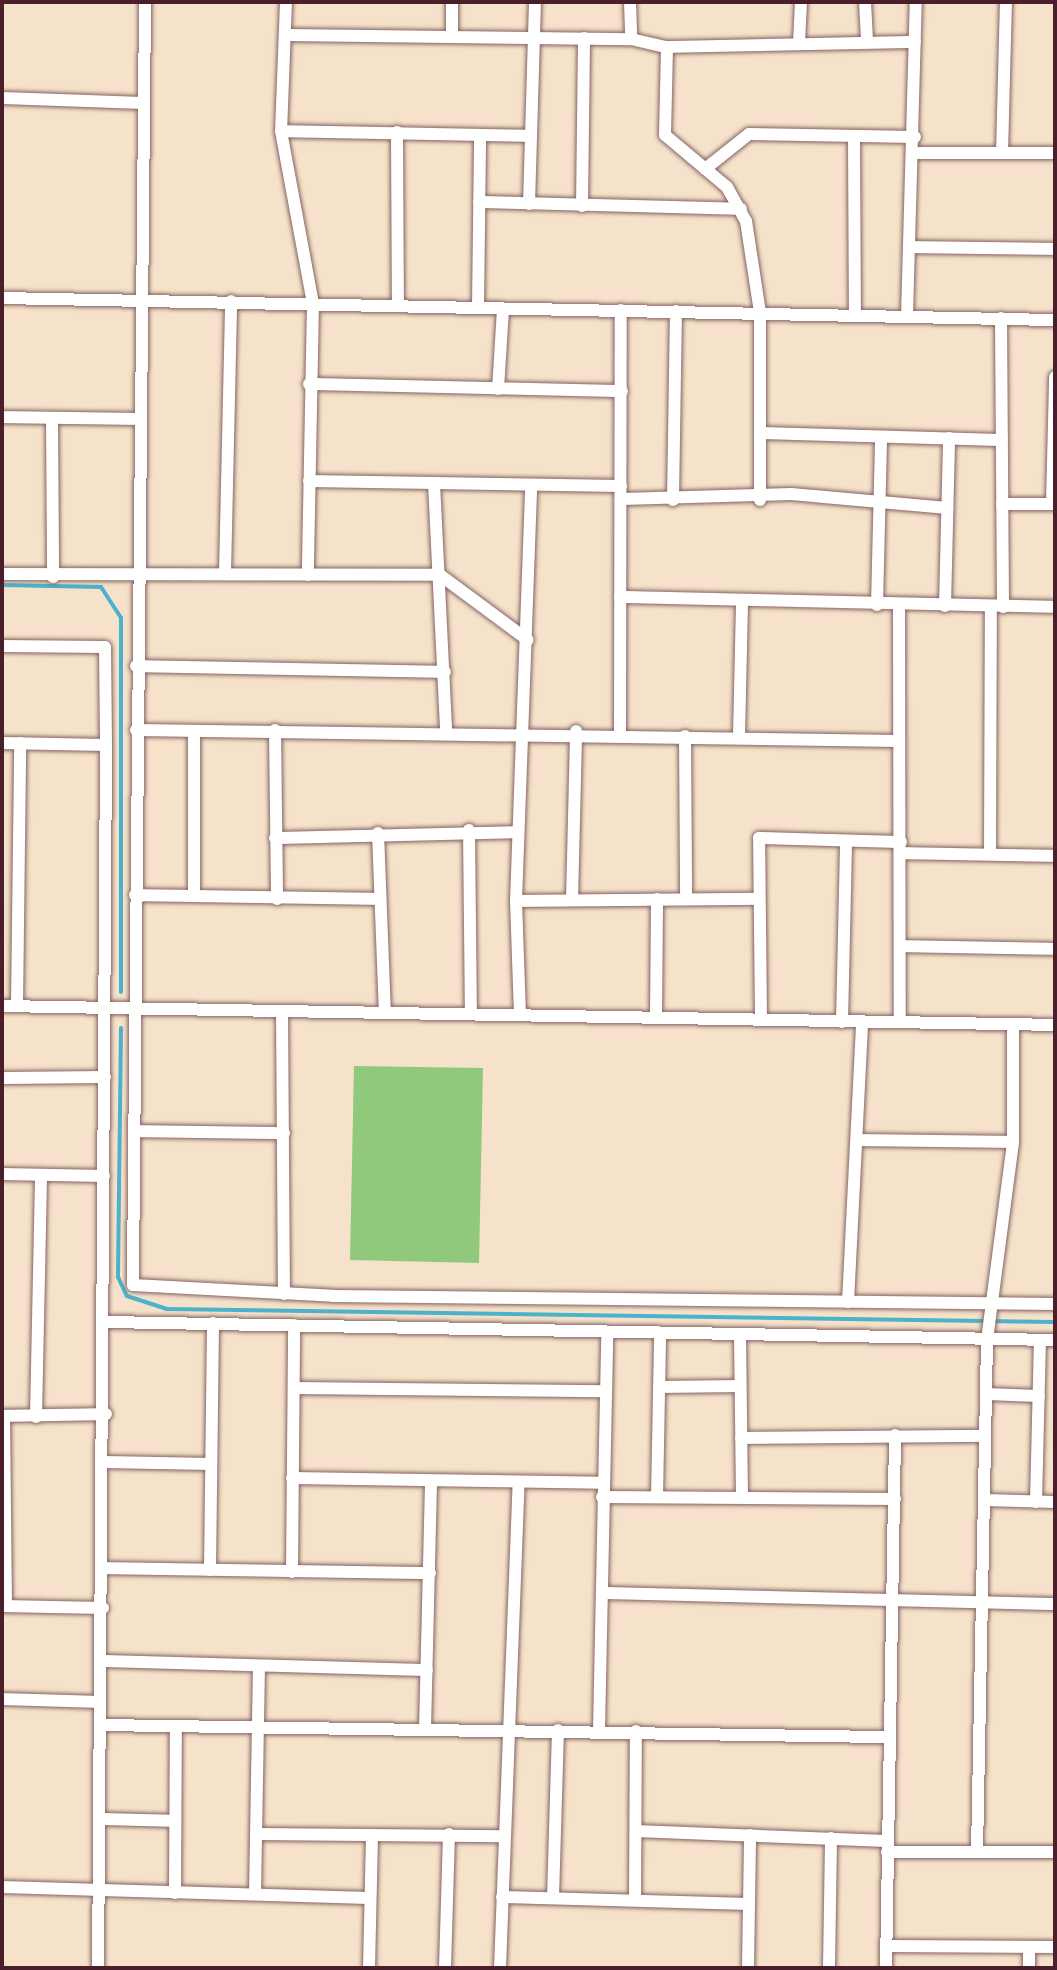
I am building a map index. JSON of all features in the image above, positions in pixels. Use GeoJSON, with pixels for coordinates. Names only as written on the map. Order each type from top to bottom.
{"type":"FeatureCollection","features":[{"type":"Feature","properties":{"kind":"street"},"geometry":{"type":"LineString","coordinates":[[145,2],[142,299],[137,419],[133,1285],[284,1294],[1055,1304]]}},
{"type":"Feature","properties":{"kind":"street"},"geometry":{"type":"LineString","coordinates":[[286,2],[281,131],[313,303],[309,384],[308,575]]}},
{"type":"Feature","properties":{"kind":"street"},"geometry":{"type":"LineString","coordinates":[[452,2],[452,35]]}},
{"type":"Feature","properties":{"kind":"street"},"geometry":{"type":"LineString","coordinates":[[529,204],[535,2]]}},
{"type":"Feature","properties":{"kind":"street"},"geometry":{"type":"LineString","coordinates":[[630,2],[631,39]]}},
{"type":"Feature","properties":{"kind":"street"},"geometry":{"type":"LineString","coordinates":[[799,43],[801,2]]}},
{"type":"Feature","properties":{"kind":"street"},"geometry":{"type":"LineString","coordinates":[[865,2],[867,41]]}},
{"type":"Feature","properties":{"kind":"street"},"geometry":{"type":"LineString","coordinates":[[907,316],[915,137],[916,2]]}},
{"type":"Feature","properties":{"kind":"street"},"geometry":{"type":"LineString","coordinates":[[1002,153],[1006,2]]}},
{"type":"Feature","properties":{"kind":"street"},"geometry":{"type":"LineString","coordinates":[[287,35],[631,39],[667,47],[915,42]]}},
{"type":"Feature","properties":{"kind":"street"},"geometry":{"type":"LineString","coordinates":[[582,206],[584,38]]}},
{"type":"Feature","properties":{"kind":"street"},"geometry":{"type":"LineString","coordinates":[[667,47],[665,135],[705,169],[741,209],[760,312],[760,500]]}},
{"type":"Feature","properties":{"kind":"street"},"geometry":{"type":"LineString","coordinates":[[2,98],[144,103]]}},
{"type":"Feature","properties":{"kind":"street"},"geometry":{"type":"LineString","coordinates":[[281,131],[531,136]]}},
{"type":"Feature","properties":{"kind":"street"},"geometry":{"type":"LineString","coordinates":[[397,132],[398,306]]}},
{"type":"Feature","properties":{"kind":"street"},"geometry":{"type":"LineString","coordinates":[[705,169],[749,134],[915,137]]}},
{"type":"Feature","properties":{"kind":"street"},"geometry":{"type":"LineString","coordinates":[[478,308],[480,135]]}},
{"type":"Feature","properties":{"kind":"street"},"geometry":{"type":"LineString","coordinates":[[854,138],[855,316]]}},
{"type":"Feature","properties":{"kind":"street"},"geometry":{"type":"LineString","coordinates":[[914,153],[1055,153]]}},
{"type":"Feature","properties":{"kind":"street"},"geometry":{"type":"LineString","coordinates":[[479,202],[741,209]]}},
{"type":"Feature","properties":{"kind":"street"},"geometry":{"type":"LineString","coordinates":[[911,247],[1055,249]]}},
{"type":"Feature","properties":{"kind":"street"},"geometry":{"type":"LineString","coordinates":[[2,298],[1055,320]]}},
{"type":"Feature","properties":{"kind":"street"},"geometry":{"type":"LineString","coordinates":[[225,573],[231,301]]}},
{"type":"Feature","properties":{"kind":"street"},"geometry":{"type":"LineString","coordinates":[[498,389],[503,309]]}},
{"type":"Feature","properties":{"kind":"street"},"geometry":{"type":"LineString","coordinates":[[620,733],[621,310]]}},
{"type":"Feature","properties":{"kind":"street"},"geometry":{"type":"LineString","coordinates":[[673,500],[676,311]]}},
{"type":"Feature","properties":{"kind":"street"},"geometry":{"type":"LineString","coordinates":[[990,854],[1002,504],[1001,318]]}},
{"type":"Feature","properties":{"kind":"street"},"geometry":{"type":"LineString","coordinates":[[1002,504],[1053,504],[1055,377]]}},
{"type":"Feature","properties":{"kind":"street"},"geometry":{"type":"LineString","coordinates":[[309,384],[622,391]]}},
{"type":"Feature","properties":{"kind":"street"},"geometry":{"type":"LineString","coordinates":[[2,417],[137,419]]}},
{"type":"Feature","properties":{"kind":"street"},"geometry":{"type":"LineString","coordinates":[[52,418],[53,577]]}},
{"type":"Feature","properties":{"kind":"street"},"geometry":{"type":"LineString","coordinates":[[760,433],[1002,440]]}},
{"type":"Feature","properties":{"kind":"street"},"geometry":{"type":"LineString","coordinates":[[877,605],[881,437]]}},
{"type":"Feature","properties":{"kind":"street"},"geometry":{"type":"LineString","coordinates":[[945,606],[949,438]]}},
{"type":"Feature","properties":{"kind":"street"},"geometry":{"type":"LineString","coordinates":[[309,481],[531,485],[673,500],[760,500],[791,494],[878,505],[947,508]]}},
{"type":"Feature","properties":{"kind":"street"},"geometry":{"type":"LineString","coordinates":[[434,483],[446,732]]}},
{"type":"Feature","properties":{"kind":"street"},"geometry":{"type":"LineString","coordinates":[[520,1015],[516,901],[528,640],[531,485]]}},
{"type":"Feature","properties":{"kind":"street"},"geometry":{"type":"LineString","coordinates":[[2,574],[53,577],[225,573],[440,575],[528,640]]}},
{"type":"Feature","properties":{"kind":"street"},"geometry":{"type":"LineString","coordinates":[[620,597],[899,606],[1055,607]]}},
{"type":"Feature","properties":{"kind":"street"},"geometry":{"type":"LineString","coordinates":[[739,736],[742,602]]}},
{"type":"Feature","properties":{"kind":"street"},"geometry":{"type":"LineString","coordinates":[[899,606],[900,1022]]}},
{"type":"Feature","properties":{"kind":"street"},"geometry":{"type":"LineString","coordinates":[[2,646],[105,647],[102,1008],[107,1322],[98,1968]]}},
{"type":"Feature","properties":{"kind":"street"},"geometry":{"type":"LineString","coordinates":[[136,666],[445,672]]}},
{"type":"Feature","properties":{"kind":"street"},"geometry":{"type":"LineString","coordinates":[[136,730],[523,734],[576,731],[899,741]]}},
{"type":"Feature","properties":{"kind":"street"},"geometry":{"type":"LineString","coordinates":[[275,730],[277,899]]}},
{"type":"Feature","properties":{"kind":"street"},"geometry":{"type":"LineString","coordinates":[[194,731],[194,895]]}},
{"type":"Feature","properties":{"kind":"street"},"geometry":{"type":"LineString","coordinates":[[572,900],[576,731]]}},
{"type":"Feature","properties":{"kind":"street"},"geometry":{"type":"LineString","coordinates":[[685,736],[686,899]]}},
{"type":"Feature","properties":{"kind":"street"},"geometry":{"type":"LineString","coordinates":[[2,743],[106,745]]}},
{"type":"Feature","properties":{"kind":"street"},"geometry":{"type":"LineString","coordinates":[[17,1006],[20,743]]}},
{"type":"Feature","properties":{"kind":"street"},"geometry":{"type":"LineString","coordinates":[[275,838],[469,830],[518,832]]}},
{"type":"Feature","properties":{"kind":"street"},"geometry":{"type":"LineString","coordinates":[[469,830],[471,1014]]}},
{"type":"Feature","properties":{"kind":"street"},"geometry":{"type":"LineString","coordinates":[[378,833],[385,1013]]}},
{"type":"Feature","properties":{"kind":"street"},"geometry":{"type":"LineString","coordinates":[[761,1020],[759,838],[1055,856]]}},
{"type":"Feature","properties":{"kind":"street"},"geometry":{"type":"LineString","coordinates":[[842,1022],[846,841]]}},
{"type":"Feature","properties":{"kind":"street"},"geometry":{"type":"LineString","coordinates":[[135,895],[379,899]]}},
{"type":"Feature","properties":{"kind":"street"},"geometry":{"type":"LineString","coordinates":[[656,1017],[657,899]]}},
{"type":"Feature","properties":{"kind":"street"},"geometry":{"type":"LineString","coordinates":[[516,901],[758,899]]}},
{"type":"Feature","properties":{"kind":"street"},"geometry":{"type":"LineString","coordinates":[[901,946],[1055,949]]}},
{"type":"Feature","properties":{"kind":"street"},"geometry":{"type":"LineString","coordinates":[[2,1006],[1055,1025]]}},
{"type":"Feature","properties":{"kind":"street"},"geometry":{"type":"LineString","coordinates":[[282,1011],[284,1294]]}},
{"type":"Feature","properties":{"kind":"street"},"geometry":{"type":"LineString","coordinates":[[848,1302],[860,1140],[862,1022]]}},
{"type":"Feature","properties":{"kind":"street"},"geometry":{"type":"LineString","coordinates":[[977,1852],[987,1340],[1013,1142],[1013,1024]]}},
{"type":"Feature","properties":{"kind":"street"},"geometry":{"type":"LineString","coordinates":[[2,1078],[105,1077]]}},
{"type":"Feature","properties":{"kind":"street"},"geometry":{"type":"LineString","coordinates":[[134,1131],[284,1133]]}},
{"type":"Feature","properties":{"kind":"street"},"geometry":{"type":"LineString","coordinates":[[860,1140],[1013,1142]]}},
{"type":"Feature","properties":{"kind":"street"},"geometry":{"type":"LineString","coordinates":[[2,1174],[104,1176]]}},
{"type":"Feature","properties":{"kind":"street"},"geometry":{"type":"LineString","coordinates":[[36,1417],[41,1175]]}},
{"type":"Feature","properties":{"kind":"street"},"geometry":{"type":"LineString","coordinates":[[107,1322],[1055,1340]]}},
{"type":"Feature","properties":{"kind":"street"},"geometry":{"type":"LineString","coordinates":[[210,1570],[213,1323]]}},
{"type":"Feature","properties":{"kind":"street"},"geometry":{"type":"LineString","coordinates":[[292,1572],[294,1325]]}},
{"type":"Feature","properties":{"kind":"street"},"geometry":{"type":"LineString","coordinates":[[599,1730],[607,1332]]}},
{"type":"Feature","properties":{"kind":"street"},"geometry":{"type":"LineString","coordinates":[[657,1497],[660,1334]]}},
{"type":"Feature","properties":{"kind":"street"},"geometry":{"type":"LineString","coordinates":[[740,1334],[742,1496]]}},
{"type":"Feature","properties":{"kind":"street"},"geometry":{"type":"LineString","coordinates":[[1036,1502],[1040,1340]]}},
{"type":"Feature","properties":{"kind":"street"},"geometry":{"type":"LineString","coordinates":[[659,1387],[740,1386]]}},
{"type":"Feature","properties":{"kind":"street"},"geometry":{"type":"LineString","coordinates":[[294,1388],[605,1391]]}},
{"type":"Feature","properties":{"kind":"street"},"geometry":{"type":"LineString","coordinates":[[986,1394],[1039,1396]]}},
{"type":"Feature","properties":{"kind":"street"},"geometry":{"type":"LineString","coordinates":[[103,1608],[4,1606],[3,1416],[106,1414]]}},
{"type":"Feature","properties":{"kind":"street"},"geometry":{"type":"LineString","coordinates":[[886,1968],[887,1602],[895,1499],[895,1435]]}},
{"type":"Feature","properties":{"kind":"street"},"geometry":{"type":"LineString","coordinates":[[741,1438],[985,1436]]}},
{"type":"Feature","properties":{"kind":"street"},"geometry":{"type":"LineString","coordinates":[[105,1462],[211,1464]]}},
{"type":"Feature","properties":{"kind":"street"},"geometry":{"type":"LineString","coordinates":[[292,1478],[602,1483]]}},
{"type":"Feature","properties":{"kind":"street"},"geometry":{"type":"LineString","coordinates":[[425,1729],[431,1481]]}},
{"type":"Feature","properties":{"kind":"street"},"geometry":{"type":"LineString","coordinates":[[500,1968],[519,1482]]}},
{"type":"Feature","properties":{"kind":"street"},"geometry":{"type":"LineString","coordinates":[[602,1497],[895,1499]]}},
{"type":"Feature","properties":{"kind":"street"},"geometry":{"type":"LineString","coordinates":[[985,1500],[1055,1502]]}},
{"type":"Feature","properties":{"kind":"street"},"geometry":{"type":"LineString","coordinates":[[103,1568],[430,1573]]}},
{"type":"Feature","properties":{"kind":"street"},"geometry":{"type":"LineString","coordinates":[[602,1593],[1055,1604]]}},
{"type":"Feature","properties":{"kind":"street"},"geometry":{"type":"LineString","coordinates":[[102,1661],[427,1670]]}},
{"type":"Feature","properties":{"kind":"street"},"geometry":{"type":"LineString","coordinates":[[255,1894],[259,1666]]}},
{"type":"Feature","properties":{"kind":"street"},"geometry":{"type":"LineString","coordinates":[[2,1699],[100,1702]]}},
{"type":"Feature","properties":{"kind":"street"},"geometry":{"type":"LineString","coordinates":[[101,1725],[599,1730],[885,1737]]}},
{"type":"Feature","properties":{"kind":"street"},"geometry":{"type":"LineString","coordinates":[[175,1893],[176,1728]]}},
{"type":"Feature","properties":{"kind":"street"},"geometry":{"type":"LineString","coordinates":[[553,1898],[558,1730]]}},
{"type":"Feature","properties":{"kind":"street"},"geometry":{"type":"LineString","coordinates":[[635,1900],[636,1731]]}},
{"type":"Feature","properties":{"kind":"street"},"geometry":{"type":"LineString","coordinates":[[100,1819],[174,1821]]}},
{"type":"Feature","properties":{"kind":"street"},"geometry":{"type":"LineString","coordinates":[[636,1831],[831,1838],[887,1847],[977,1852],[1055,1852]]}},
{"type":"Feature","properties":{"kind":"street"},"geometry":{"type":"LineString","coordinates":[[256,1834],[504,1836]]}},
{"type":"Feature","properties":{"kind":"street"},"geometry":{"type":"LineString","coordinates":[[445,1968],[449,1834]]}},
{"type":"Feature","properties":{"kind":"street"},"geometry":{"type":"LineString","coordinates":[[748,1968],[750,1835]]}},
{"type":"Feature","properties":{"kind":"street"},"geometry":{"type":"LineString","coordinates":[[369,1968],[372,1836]]}},
{"type":"Feature","properties":{"kind":"street"},"geometry":{"type":"LineString","coordinates":[[829,1968],[831,1838]]}},
{"type":"Feature","properties":{"kind":"street"},"geometry":{"type":"LineString","coordinates":[[2,1887],[369,1898]]}},
{"type":"Feature","properties":{"kind":"street"},"geometry":{"type":"LineString","coordinates":[[502,1897],[749,1904]]}},
{"type":"Feature","properties":{"kind":"street"},"geometry":{"type":"LineString","coordinates":[[887,1946],[1055,1947]]}},
{"type":"Feature","properties":{"kind":"street"},"geometry":{"type":"LineString","coordinates":[[1029,1947],[1029,1968]]}},
{"type":"Feature","properties":{"kind":"green space"},"geometry":{"type":"Polygon","coordinates":[[[354,1066],[483,1068],[479,1263],[350,1260],[354,1066]]]}},
{"type":"Feature","properties":{"kind":"waterway"},"geometry":{"type":"LineString","coordinates":[[2,585],[101,587],[121,618],[121,992]]}},
{"type":"Feature","properties":{"kind":"waterway"},"geometry":{"type":"LineString","coordinates":[[121,1028],[118,1277],[127,1296],[167,1309],[1055,1322]]}}]}
